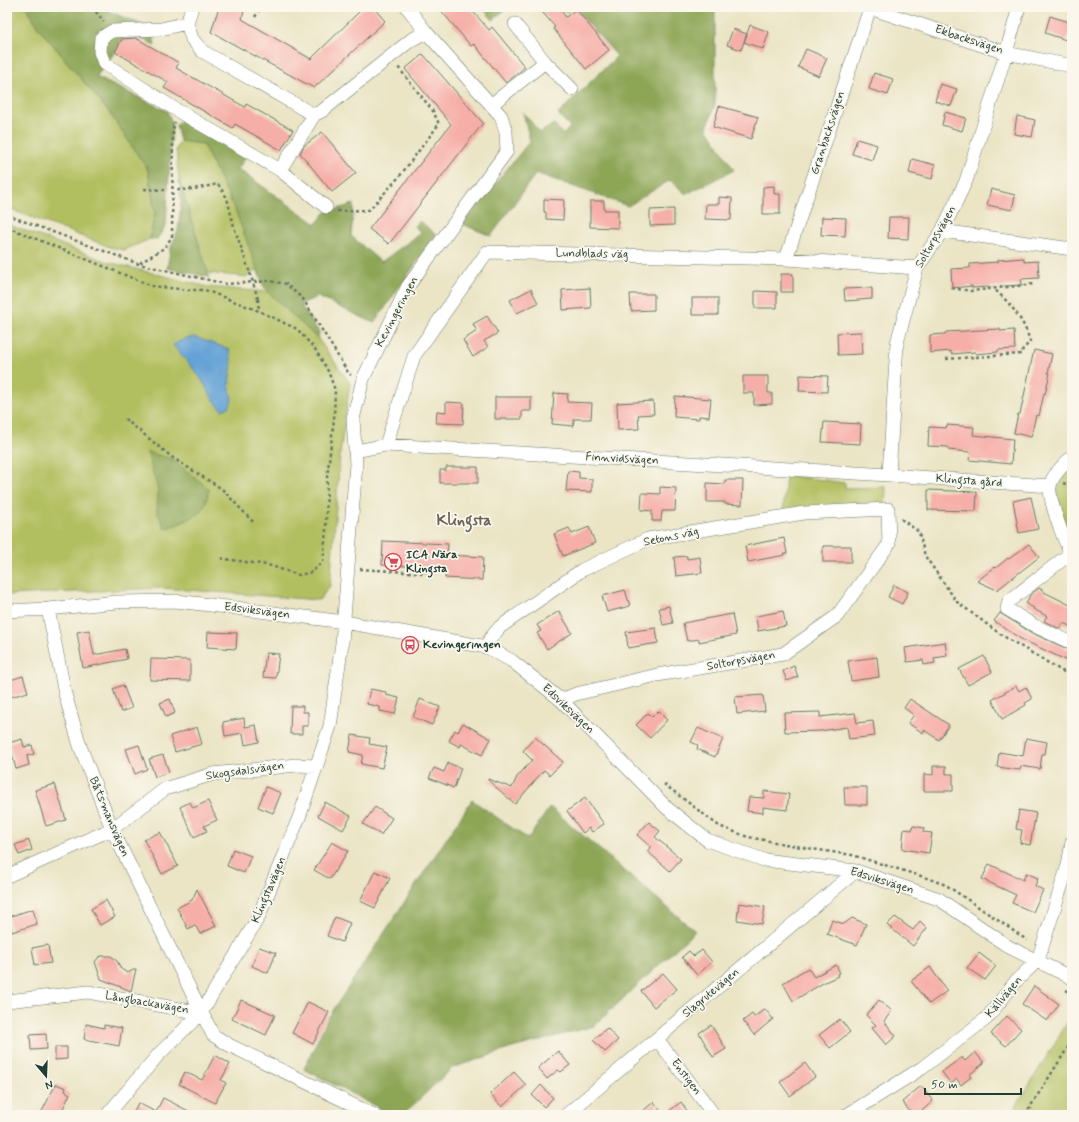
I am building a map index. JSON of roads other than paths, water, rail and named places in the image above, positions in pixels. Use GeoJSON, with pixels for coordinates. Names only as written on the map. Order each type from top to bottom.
{"type":"FeatureCollection","features":[{"type":"Feature","properties":{"kind":"street"},"geometry":{"type":"LineString","coordinates":[[192,7],[187,23],[192,39],[202,51],[314,115]]}},
{"type":"Feature","properties":{"kind":"street","name":"Kevingeringen"},"geometry":{"type":"LineString","coordinates":[[344,622],[356,451],[353,419],[363,379],[408,286],[507,151],[506,132],[501,116],[426,32],[407,7]]}},
{"type":"Feature","properties":{"kind":"street","name":"Soltorpsvägen"},"geometry":{"type":"LineString","coordinates":[[889,475],[897,343],[917,268],[942,231],[966,181],[1019,7]]}},
{"type":"Feature","properties":{"kind":"street","name":"Ekbacksvägen"},"geometry":{"type":"LineString","coordinates":[[868,8],[1006,53],[1072,66]]}},
{"type":"Feature","properties":{"kind":"street","name":"Granbacksvägen"},"geometry":{"type":"LineString","coordinates":[[786,259],[868,8]]}},
{"type":"Feature","properties":{"kind":"street"},"geometry":{"type":"LineString","coordinates":[[187,23],[161,29],[112,31],[101,38],[100,52],[104,63],[178,111],[280,170],[326,207]]}},
{"type":"Feature","properties":{"kind":"street"},"geometry":{"type":"LineString","coordinates":[[515,24],[545,62],[572,89]]}},
{"type":"Feature","properties":{"kind":"street"},"geometry":{"type":"LineString","coordinates":[[280,170],[314,115],[411,40],[426,32]]}},
{"type":"Feature","properties":{"kind":"street"},"geometry":{"type":"LineString","coordinates":[[491,105],[545,62]]}},
{"type":"Feature","properties":{"kind":"street"},"geometry":{"type":"LineString","coordinates":[[942,231],[1072,249]]}},
{"type":"Feature","properties":{"kind":"street","name":"Lundblads väg"},"geometry":{"type":"LineString","coordinates":[[386,445],[414,356],[486,252],[786,259],[917,268]]}},
{"type":"Feature","properties":{"kind":"street","name":"Finnvidsvägen"},"geometry":{"type":"LineString","coordinates":[[356,451],[386,445],[889,475]]}},
{"type":"Feature","properties":{"kind":"street"},"geometry":{"type":"LineString","coordinates":[[1072,457],[1063,464],[1050,486],[1054,508],[1071,554],[1008,601],[1007,609],[1035,626],[1072,643]]}},
{"type":"Feature","properties":{"kind":"street","name":"Klingsta gård"},"geometry":{"type":"LineString","coordinates":[[889,475],[1050,486]]}},
{"type":"Feature","properties":{"kind":"street","name":"Soltorpsvägen"},"geometry":{"type":"LineString","coordinates":[[561,700],[576,694],[657,675],[783,654],[838,616],[889,544],[888,509]]}},
{"type":"Feature","properties":{"kind":"street","name":"Setons väg"},"geometry":{"type":"LineString","coordinates":[[487,647],[490,639],[500,627],[582,570],[648,539],[804,513],[888,509]]}},
{"type":"Feature","properties":{"kind":"street","name":"Edsviksvägen"},"geometry":{"type":"LineString","coordinates":[[7,611],[48,609],[117,602],[176,601],[344,622],[487,647],[512,661],[561,700],[667,808],[707,840],[764,860],[856,871],[939,900],[1009,947],[1039,955],[1072,978]]}},
{"type":"Feature","properties":{"kind":"street","name":"Båtsmansvägen"},"geometry":{"type":"LineString","coordinates":[[48,609],[65,694],[80,746],[112,829],[201,1012]]}},
{"type":"Feature","properties":{"kind":"street","name":"Klingstavägen"},"geometry":{"type":"LineString","coordinates":[[107,1115],[159,1054],[201,1012],[258,918],[300,815],[330,726],[344,622]]}},
{"type":"Feature","properties":{"kind":"street","name":"Skogsdalsvägen"},"geometry":{"type":"LineString","coordinates":[[7,876],[112,829],[165,790],[213,774],[296,764],[317,766]]}},
{"type":"Feature","properties":{"kind":"street","name":"Källvägen"},"geometry":{"type":"LineString","coordinates":[[847,1115],[922,1068],[987,1018],[1039,955],[1068,865],[1072,842]]}},
{"type":"Feature","properties":{"kind":"street","name":"Slagrutevägen"},"geometry":{"type":"LineString","coordinates":[[566,1115],[856,871]]}},
{"type":"Feature","properties":{"kind":"street","name":"Långbackavägen"},"geometry":{"type":"LineString","coordinates":[[7,1001],[88,992],[201,1012],[213,1035],[229,1045],[374,1115]]}},
{"type":"Feature","properties":{"kind":"street","name":"Enstigen"},"geometry":{"type":"LineString","coordinates":[[657,1040],[714,1115]]}},
{"type":"Feature","properties":{"kind":"water"},"geometry":{"type":"Polygon","coordinates":[[[194,337],[229,349],[232,364],[229,384],[232,400],[229,407],[223,410],[213,400],[197,373],[173,345],[184,339],[194,337]]]}},
{"type":"Feature","properties":{"kind":"place","name":"ICA Nära Klingsta"},"geometry":{"type":"Point","coordinates":[393,562]}},
{"type":"Feature","properties":{"kind":"place","name":"Kevingeringen"},"geometry":{"type":"Point","coordinates":[410,645]}},
{"type":"Feature","properties":{"kind":"district","name":"Klingsta"},"geometry":{"type":"Point","coordinates":[464,520]}}]}
